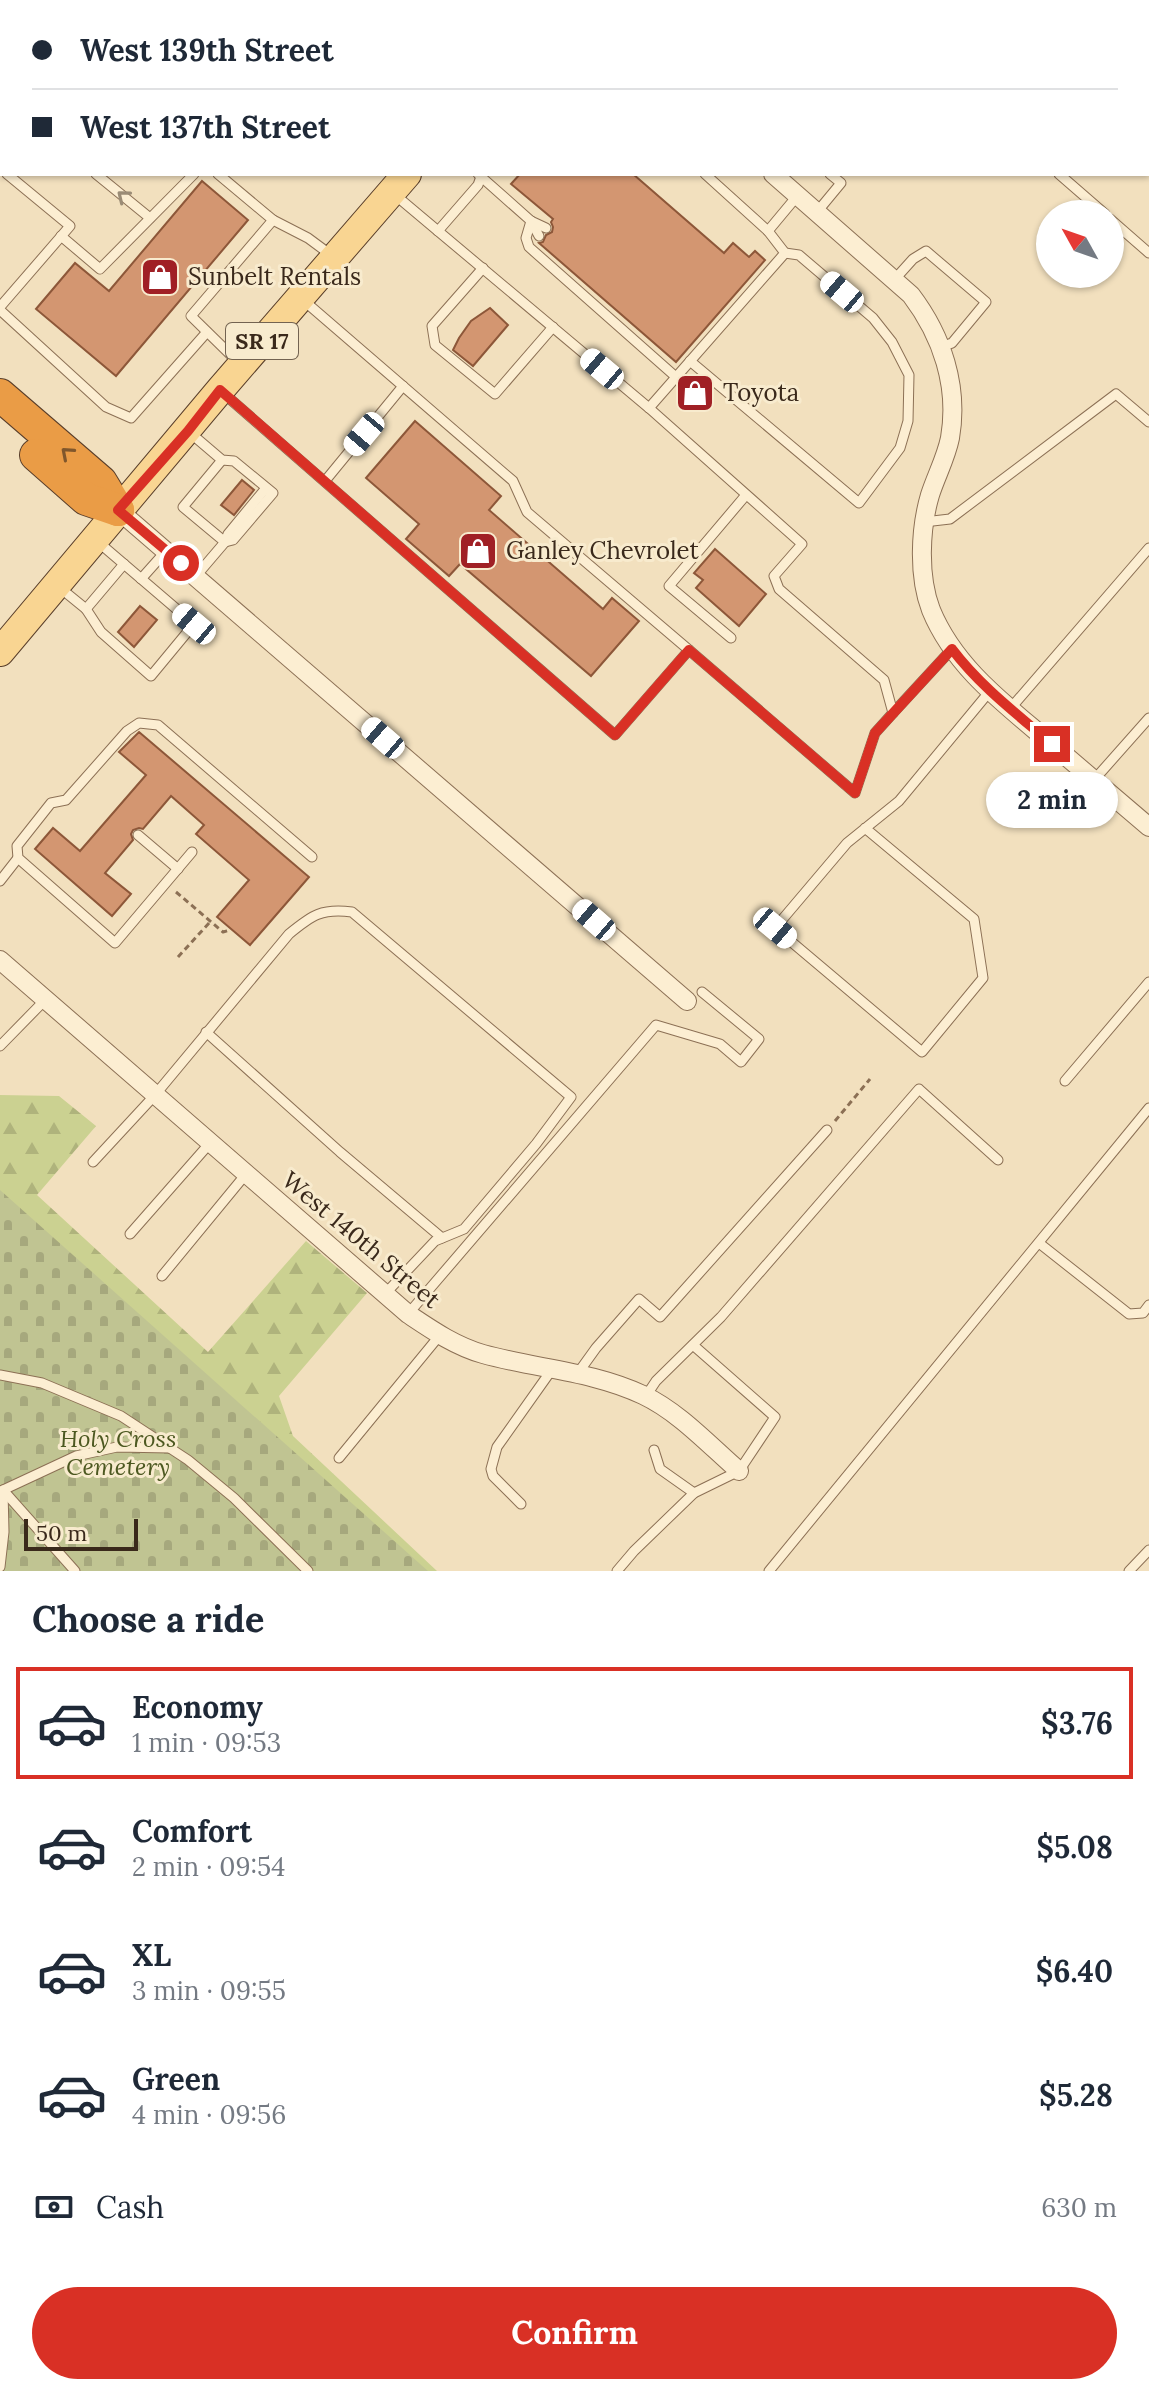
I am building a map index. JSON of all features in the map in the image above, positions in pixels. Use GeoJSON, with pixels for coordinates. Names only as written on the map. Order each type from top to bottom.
{"type":"FeatureCollection","features":[{"type":"Feature","properties":{"kind":"highway"},"geometry":{"type":"LineString","coordinates":[[0,395],[101,482],[118,510]]}},
{"type":"Feature","properties":{"kind":"highway"},"geometry":{"type":"LineString","coordinates":[[0,424],[86,499],[118,510]]}},
{"type":"Feature","properties":{"kind":"main road","name":"SR 17"},"geometry":{"type":"LineString","coordinates":[[0,652],[399,180]]}},
{"type":"Feature","properties":{"kind":"street"},"geometry":{"type":"LineString","coordinates":[[775,176],[895,279],[926,315],[941,347],[950,383],[950,439],[930,495],[922,546],[930,606],[952,649],[990,691],[1149,827]]}},
{"type":"Feature","properties":{"kind":"street"},"geometry":{"type":"LineString","coordinates":[[118,510],[694,996]]}},
{"type":"Feature","properties":{"kind":"street","name":"West 140th Street"},"geometry":{"type":"LineString","coordinates":[[0,960],[408,1314],[440,1335],[481,1353],[578,1373],[646,1396],[687,1425],[739,1471]]}},
{"type":"Feature","properties":{"kind":"lane"},"geometry":{"type":"LineString","coordinates":[[8,176],[70,226],[0,308],[106,407],[131,418],[207,332]]}},
{"type":"Feature","properties":{"kind":"lane"},"geometry":{"type":"LineString","coordinates":[[98,176],[150,218]]}},
{"type":"Feature","properties":{"kind":"lane"},"geometry":{"type":"LineString","coordinates":[[61,236],[100,269],[192,176]]}},
{"type":"Feature","properties":{"kind":"lane"},"geometry":{"type":"LineString","coordinates":[[220,176],[273,220],[308,238],[334,258]]}},
{"type":"Feature","properties":{"kind":"lane"},"geometry":{"type":"LineString","coordinates":[[438,231],[478,185],[480,176]]}},
{"type":"Feature","properties":{"kind":"lane"},"geometry":{"type":"LineString","coordinates":[[481,176],[542,232]]}},
{"type":"Feature","properties":{"kind":"lane"},"geometry":{"type":"LineString","coordinates":[[690,361],[859,503],[900,448],[908,421],[909,375],[892,342],[873,318],[799,255],[785,253],[768,231],[707,176]]}},
{"type":"Feature","properties":{"kind":"lane"},"geometry":{"type":"LineString","coordinates":[[817,212],[841,183],[832,176]]}},
{"type":"Feature","properties":{"kind":"lane"},"geometry":{"type":"LineString","coordinates":[[1061,176],[1089,200]]}},
{"type":"Feature","properties":{"kind":"lane"},"geometry":{"type":"LineString","coordinates":[[399,180],[438,231],[649,408],[802,544],[774,576],[779,589],[884,680],[893,713]]}},
{"type":"Feature","properties":{"kind":"lane"},"geometry":{"type":"LineString","coordinates":[[768,231],[798,195]]}},
{"type":"Feature","properties":{"kind":"lane"},"geometry":{"type":"LineString","coordinates":[[241,366],[191,316],[273,220]]}},
{"type":"Feature","properties":{"kind":"lane"},"geometry":{"type":"LineString","coordinates":[[531,221],[526,238],[529,247],[676,377]]}},
{"type":"Feature","properties":{"kind":"lane"},"geometry":{"type":"LineString","coordinates":[[1124,231],[1149,253]]}},
{"type":"Feature","properties":{"kind":"lane"},"geometry":{"type":"LineString","coordinates":[[895,279],[913,259],[926,251],[986,302],[952,343],[941,347]]}},
{"type":"Feature","properties":{"kind":"lane"},"geometry":{"type":"LineString","coordinates":[[649,408],[785,253]]}},
{"type":"Feature","properties":{"kind":"lane"},"geometry":{"type":"LineString","coordinates":[[483,268],[432,326],[435,345],[495,394],[553,327]]}},
{"type":"Feature","properties":{"kind":"lane"},"geometry":{"type":"LineString","coordinates":[[300,297],[513,481],[527,512],[855,793],[875,733],[952,649]]}},
{"type":"Feature","properties":{"kind":"lane"},"geometry":{"type":"LineString","coordinates":[[325,481],[403,386]]}},
{"type":"Feature","properties":{"kind":"lane"},"geometry":{"type":"LineString","coordinates":[[220,390],[615,735],[689,650]]}},
{"type":"Feature","properties":{"kind":"lane"},"geometry":{"type":"LineString","coordinates":[[924,522],[950,519],[1116,394],[1149,422]]}},
{"type":"Feature","properties":{"kind":"lane"},"geometry":{"type":"LineString","coordinates":[[188,431],[222,460],[234,461],[273,493],[233,540],[225,542],[196,576]]}},
{"type":"Feature","properties":{"kind":"lane"},"geometry":{"type":"LineString","coordinates":[[222,460],[183,507],[225,542]]}},
{"type":"Feature","properties":{"kind":"lane"},"geometry":{"type":"LineString","coordinates":[[731,638],[669,586],[746,495]]}},
{"type":"Feature","properties":{"kind":"lane"},"geometry":{"type":"LineString","coordinates":[[56,585],[86,609],[101,632],[151,676],[194,624],[95,539]]}},
{"type":"Feature","properties":{"kind":"lane"},"geometry":{"type":"LineString","coordinates":[[1010,709],[1149,548]]}},
{"type":"Feature","properties":{"kind":"lane"},"geometry":{"type":"LineString","coordinates":[[141,579],[166,551]]}},
{"type":"Feature","properties":{"kind":"lane"},"geometry":{"type":"LineString","coordinates":[[86,609],[124,564]]}},
{"type":"Feature","properties":{"kind":"lane"},"geometry":{"type":"LineString","coordinates":[[865,828],[974,919],[983,978],[922,1052],[775,928],[847,843],[865,828],[899,801],[990,691]]}},
{"type":"Feature","properties":{"kind":"lane"},"geometry":{"type":"LineString","coordinates":[[1094,780],[1149,718]]}},
{"type":"Feature","properties":{"kind":"lane"},"geometry":{"type":"LineString","coordinates":[[0,881],[18,858],[17,846],[51,803],[66,800],[127,731],[139,723],[158,725],[312,857]]}},
{"type":"Feature","properties":{"kind":"lane"},"geometry":{"type":"LineString","coordinates":[[138,835],[178,869]]}},
{"type":"Feature","properties":{"kind":"lane"},"geometry":{"type":"LineString","coordinates":[[18,858],[115,943],[192,852]]}},
{"type":"Feature","properties":{"kind":"lane"},"geometry":{"type":"LineString","coordinates":[[93,1162],[155,1095],[289,934],[311,917],[333,909],[352,912],[571,1097],[536,1144],[464,1229],[435,1241],[384,1295]]}},
{"type":"Feature","properties":{"kind":"lane"},"geometry":{"type":"LineString","coordinates":[[1065,1081],[1149,982]]}},
{"type":"Feature","properties":{"kind":"lane"},"geometry":{"type":"LineString","coordinates":[[408,1314],[656,1025],[720,1044],[741,1062],[759,1039],[694,996]]}},
{"type":"Feature","properties":{"kind":"lane"},"geometry":{"type":"LineString","coordinates":[[0,1046],[46,999]]}},
{"type":"Feature","properties":{"kind":"lane"},"geometry":{"type":"LineString","coordinates":[[206,1032],[442,1238]]}},
{"type":"Feature","properties":{"kind":"lane"},"geometry":{"type":"LineString","coordinates":[[646,1396],[656,1381],[721,1317],[919,1089],[998,1160]]}},
{"type":"Feature","properties":{"kind":"lane"},"geometry":{"type":"LineString","coordinates":[[769,1571],[1149,1108]]}},
{"type":"Feature","properties":{"kind":"lane"},"geometry":{"type":"LineString","coordinates":[[578,1373],[639,1299],[660,1317],[827,1130]]}},
{"type":"Feature","properties":{"kind":"lane"},"geometry":{"type":"LineString","coordinates":[[130,1234],[210,1143]]}},
{"type":"Feature","properties":{"kind":"lane"},"geometry":{"type":"LineString","coordinates":[[162,1276],[246,1174]]}},
{"type":"Feature","properties":{"kind":"lane"},"geometry":{"type":"LineString","coordinates":[[1039,1243],[1129,1314],[1143,1313],[1149,1305]]}},
{"type":"Feature","properties":{"kind":"lane"},"geometry":{"type":"LineString","coordinates":[[339,1458],[440,1335]]}},
{"type":"Feature","properties":{"kind":"lane"},"geometry":{"type":"LineString","coordinates":[[617,1571],[694,1493],[739,1471],[775,1417],[693,1345]]}},
{"type":"Feature","properties":{"kind":"lane"},"geometry":{"type":"LineString","coordinates":[[521,1504],[493,1476],[493,1459],[497,1447],[553,1368]]}},
{"type":"Feature","properties":{"kind":"lane"},"geometry":{"type":"LineString","coordinates":[[0,1375],[42,1383],[121,1416],[170,1448],[234,1498],[308,1571]]}},
{"type":"Feature","properties":{"kind":"lane"},"geometry":{"type":"LineString","coordinates":[[2,1488],[35,1477],[76,1456],[117,1447],[170,1448]]}},
{"type":"Feature","properties":{"kind":"lane"},"geometry":{"type":"LineString","coordinates":[[654,1450],[660,1469],[694,1493]]}},
{"type":"Feature","properties":{"kind":"lane"},"geometry":{"type":"LineString","coordinates":[[0,1567],[4,1532],[2,1488]]}},
{"type":"Feature","properties":{"kind":"lane"},"geometry":{"type":"LineString","coordinates":[[2,1488],[75,1571]]}},
{"type":"Feature","properties":{"kind":"lane"},"geometry":{"type":"LineString","coordinates":[[1129,1571],[1149,1550]]}},
{"type":"Feature","properties":{"kind":"path"},"geometry":{"type":"LineString","coordinates":[[176,892],[223,932],[230,930]]}},
{"type":"Feature","properties":{"kind":"path"},"geometry":{"type":"LineString","coordinates":[[178,957],[210,922]]}},
{"type":"Feature","properties":{"kind":"path"},"geometry":{"type":"LineString","coordinates":[[827,1130],[870,1079]]}},
{"type":"Feature","properties":{"kind":"green space"},"geometry":{"type":"Polygon","coordinates":[[[0,1095],[59,1096],[96,1126],[37,1195],[208,1352],[306,1241],[367,1293],[279,1396],[293,1436],[437,1571],[386,1571],[0,1221],[0,1095]]]}},
{"type":"Feature","properties":{"kind":"green space","name":"Holy Cross Cemetery"},"geometry":{"type":"Polygon","coordinates":[[[0,1190],[428,1571],[0,1571],[0,1190]]]}},
{"type":"Feature","properties":{"kind":"building"},"geometry":{"type":"Polygon","coordinates":[[[518,176],[635,176],[724,253],[733,243],[749,257],[755,251],[765,260],[676,362],[539,243],[552,232],[553,219],[511,184],[518,176]]]}},
{"type":"Feature","properties":{"kind":"building","name":"Sunbelt Rentals"},"geometry":{"type":"Polygon","coordinates":[[[202,181],[248,220],[116,376],[36,309],[75,263],[109,291],[202,181]]]}},
{"type":"Feature","properties":{"kind":"building"},"geometry":{"type":"Polygon","coordinates":[[[490,308],[508,325],[473,366],[453,350],[471,321],[490,308]]]}},
{"type":"Feature","properties":{"kind":"building","name":"Ganley Chevrolet"},"geometry":{"type":"Polygon","coordinates":[[[415,421],[501,496],[489,510],[603,609],[612,598],[639,621],[591,676],[460,564],[449,576],[406,539],[419,524],[366,478],[415,421]]]}},
{"type":"Feature","properties":{"kind":"building"},"geometry":{"type":"Polygon","coordinates":[[[242,480],[254,490],[234,515],[221,505],[242,480]]]}},
{"type":"Feature","properties":{"kind":"building"},"geometry":{"type":"Polygon","coordinates":[[[715,549],[766,594],[739,626],[696,588],[703,580],[694,573],[715,549]]]}},
{"type":"Feature","properties":{"kind":"building"},"geometry":{"type":"Polygon","coordinates":[[[140,606],[157,620],[134,647],[118,632],[140,606]]]}},
{"type":"Feature","properties":{"kind":"building"},"geometry":{"type":"Polygon","coordinates":[[[139,732],[309,877],[250,945],[217,917],[249,880],[196,834],[204,825],[171,796],[143,829],[133,830],[133,840],[105,873],[131,894],[112,916],[35,849],[53,828],[80,851],[146,775],[119,752],[139,732]]]}},
{"type":"Feature","properties":{"kind":"place","name":"Sunbelt Rentals"},"geometry":{"type":"Point","coordinates":[160,277]}},
{"type":"Feature","properties":{"kind":"place","name":"Toyota"},"geometry":{"type":"Point","coordinates":[695,393]}},
{"type":"Feature","properties":{"kind":"place","name":"Ganley Chevrolet"},"geometry":{"type":"Point","coordinates":[478,551]}},
{"type":"Feature","properties":{"kind":"route"},"geometry":{"type":"LineString","coordinates":[[181,563],[118,510],[220,390],[615,735],[689,650],[855,793],[875,733],[952,649],[970,672],[1052,744]]}}]}
